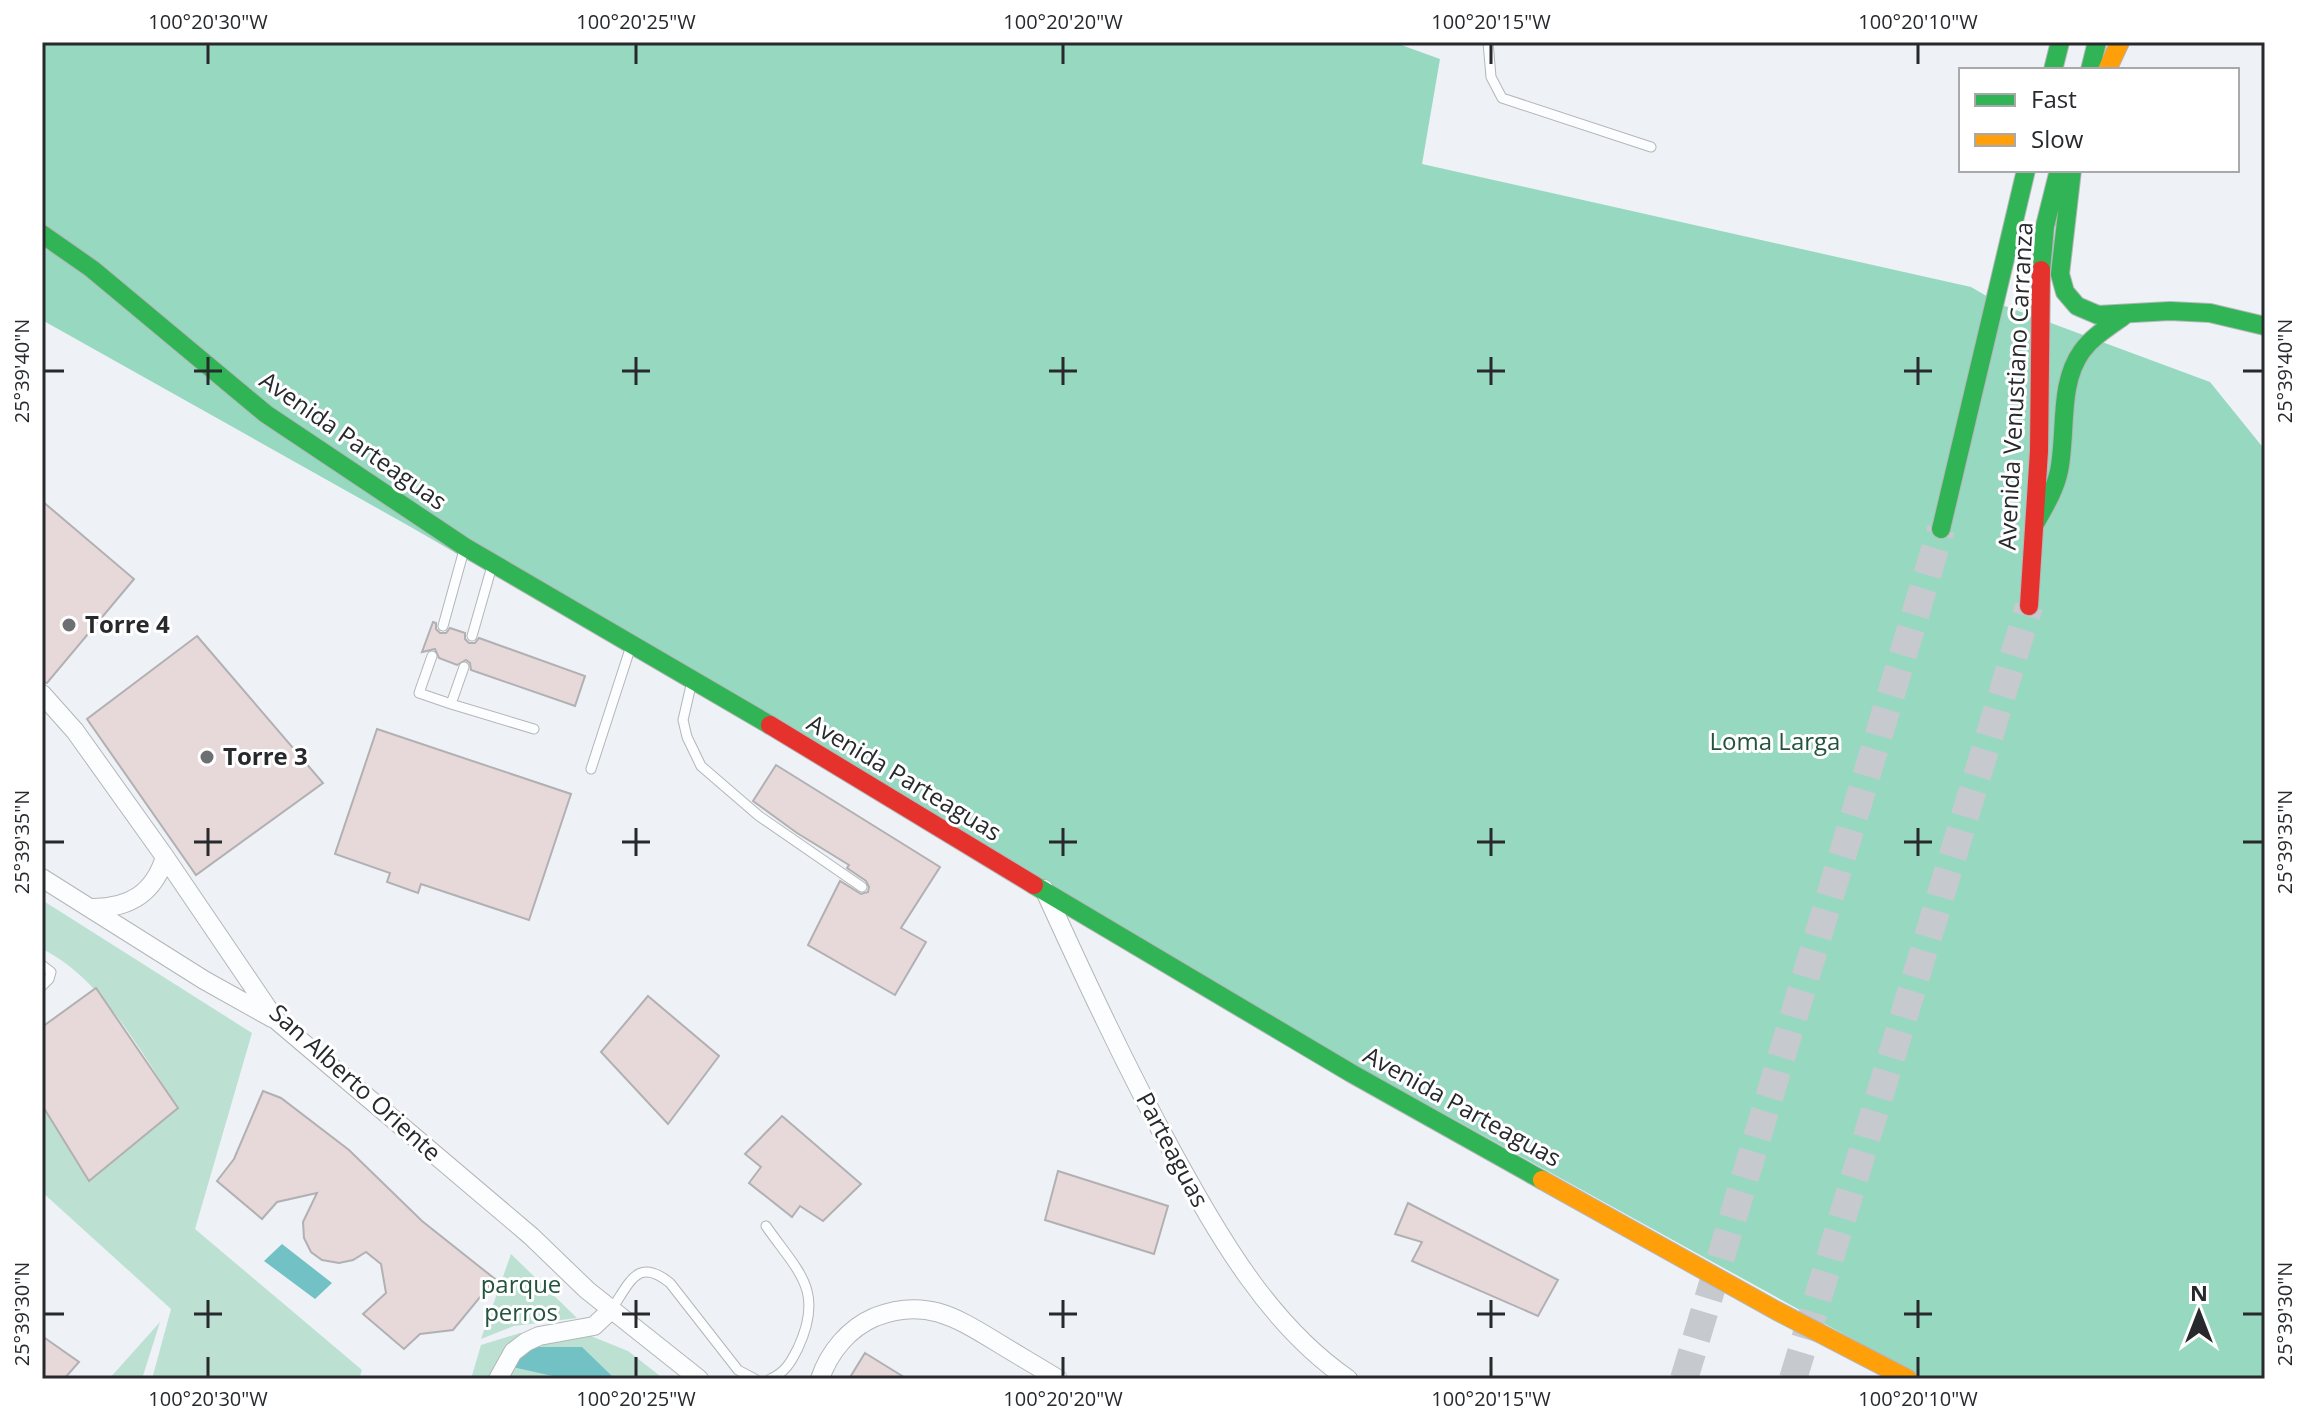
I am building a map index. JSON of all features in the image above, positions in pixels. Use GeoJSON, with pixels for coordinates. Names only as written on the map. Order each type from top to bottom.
{"type":"FeatureCollection","features":[{"type":"Feature","properties":{"kind":"street"},"geometry":{"type":"LineString","coordinates":[[2042,68],[2043,42]]}},
{"type":"Feature","properties":{"kind":"street"},"geometry":{"type":"LineString","coordinates":[[2054,68],[2060,42]]}},
{"type":"Feature","properties":{"kind":"street"},"geometry":{"type":"LineString","coordinates":[[2090,68],[2097,42]]}},
{"type":"Feature","properties":{"kind":"street"},"geometry":{"type":"LineString","coordinates":[[2108,68],[2120,42]]}},
{"type":"Feature","properties":{"kind":"street","name":"Avenida Venustiano Carranza"},"geometry":{"type":"LineString","coordinates":[[1941,529],[2026,172]]}},
{"type":"Feature","properties":{"kind":"street","name":"Avenida Venustiano Carranza"},"geometry":{"type":"LineString","coordinates":[[2029,606],[2036,522],[2041,264],[2045,223],[2058,172]]}},
{"type":"Feature","properties":{"kind":"street"},"geometry":{"type":"LineString","coordinates":[[2072,172],[2060,262],[2061,285],[2070,300],[2098,315],[2170,311],[2210,313],[2265,326]]}},
{"type":"Feature","properties":{"kind":"street","name":"Avenida Parteaguas"},"geometry":{"type":"LineString","coordinates":[[42,234],[92,269],[266,414],[465,547],[632,643],[1351,1073],[1777,1311],[1908,1379]]}},
{"type":"Feature","properties":{"kind":"street"},"geometry":{"type":"LineString","coordinates":[[2036,522],[2052,494],[2059,470],[2066,389],[2071,369],[2080,351],[2092,338],[2126,315]]}},
{"type":"Feature","properties":{"kind":"street","name":"San Alberto Oriente"},"geometry":{"type":"LineString","coordinates":[[42,694],[75,731],[275,1019],[531,1236],[611,1310],[699,1379]]}},
{"type":"Feature","properties":{"kind":"street"},"geometry":{"type":"LineString","coordinates":[[93,908],[111,908],[134,900],[159,876],[165,857]]}},
{"type":"Feature","properties":{"kind":"street"},"geometry":{"type":"LineString","coordinates":[[42,878],[204,980],[275,1019]]}},
{"type":"Feature","properties":{"kind":"street","name":"Parteaguas"},"geometry":{"type":"LineString","coordinates":[[1044,889],[1101,1015],[1214,1228],[1252,1282],[1291,1329],[1348,1379]]}},
{"type":"Feature","properties":{"kind":"street"},"geometry":{"type":"LineString","coordinates":[[820,1379],[833,1352],[849,1333],[864,1322],[893,1310],[917,1308],[958,1319],[1058,1379]]}},
{"type":"Feature","properties":{"kind":"street"},"geometry":{"type":"LineString","coordinates":[[498,1379],[513,1352],[526,1342],[539,1336],[594,1326],[611,1310]]}},
{"type":"Feature","properties":{"kind":"lane"},"geometry":{"type":"LineString","coordinates":[[1488,42],[1491,77],[1502,98],[1651,147]]}},
{"type":"Feature","properties":{"kind":"lane"},"geometry":{"type":"LineString","coordinates":[[443,626],[465,547]]}},
{"type":"Feature","properties":{"kind":"lane"},"geometry":{"type":"LineString","coordinates":[[472,636],[493,563]]}},
{"type":"Feature","properties":{"kind":"lane"},"geometry":{"type":"LineString","coordinates":[[591,769],[632,643]]}},
{"type":"Feature","properties":{"kind":"lane"},"geometry":{"type":"LineString","coordinates":[[432,656],[419,693],[534,729]]}},
{"type":"Feature","properties":{"kind":"lane"},"geometry":{"type":"LineString","coordinates":[[451,704],[464,667]]}},
{"type":"Feature","properties":{"kind":"lane"},"geometry":{"type":"LineString","coordinates":[[692,681],[683,720],[687,737],[701,766],[759,816],[862,887]]}},
{"type":"Feature","properties":{"kind":"lane"},"geometry":{"type":"LineString","coordinates":[[42,965],[49,969],[51,976],[42,986]]}},
{"type":"Feature","properties":{"kind":"lane"},"geometry":{"type":"LineString","coordinates":[[766,1226],[806,1285],[810,1304],[808,1327],[790,1365],[770,1379]]}},
{"type":"Feature","properties":{"kind":"lane"},"geometry":{"type":"LineString","coordinates":[[611,1310],[634,1277],[645,1271],[656,1272],[670,1283],[738,1370],[755,1379]]}},
{"type":"Feature","properties":{"kind":"green space","name":"Loma Larga"},"geometry":{"type":"Polygon","coordinates":[[[42,42],[1393,42],[1440,59],[1422,164],[1971,287],[2002,305],[2210,382],[2265,450],[2265,1379],[1925,1379],[1047,895],[409,526],[42,320],[42,42]]]}},
{"type":"Feature","properties":{"kind":"green space"},"geometry":{"type":"Polygon","coordinates":[[[42,900],[252,1033],[195,1229],[362,1370],[359,1379],[152,1379],[171,1309],[42,1192],[42,1105],[89,1181],[178,1107],[102,997],[64,962],[42,949],[42,900]]]}},
{"type":"Feature","properties":{"kind":"green space","name":"parque perros"},"geometry":{"type":"Polygon","coordinates":[[[511,1254],[577,1318],[514,1326],[481,1339],[511,1254]]]}},
{"type":"Feature","properties":{"kind":"green space"},"geometry":{"type":"Polygon","coordinates":[[[160,1322],[142,1379],[109,1379],[160,1322]]]}},
{"type":"Feature","properties":{"kind":"green space"},"geometry":{"type":"Polygon","coordinates":[[[581,1332],[628,1351],[664,1379],[471,1379],[481,1345],[520,1333],[581,1332]]]}},
{"type":"Feature","properties":{"kind":"water"},"geometry":{"type":"Polygon","coordinates":[[[282,1244],[332,1283],[315,1299],[264,1261],[282,1244]]]}},
{"type":"Feature","properties":{"kind":"water"},"geometry":{"type":"Polygon","coordinates":[[[524,1347],[582,1347],[615,1379],[566,1379],[508,1366],[524,1347]]]}},
{"type":"Feature","properties":{"kind":"building","name":"Torre 4"},"geometry":{"type":"Polygon","coordinates":[[[42,501],[134,579],[47,683],[42,682],[42,501]]]}},
{"type":"Feature","properties":{"kind":"building"},"geometry":{"type":"Polygon","coordinates":[[[433,622],[440,633],[446,633],[450,628],[465,633],[469,643],[475,643],[479,638],[585,676],[575,706],[471,670],[466,660],[457,665],[439,658],[435,649],[422,652],[433,622]]]}},
{"type":"Feature","properties":{"kind":"building","name":"Torre 3"},"geometry":{"type":"Polygon","coordinates":[[[197,636],[323,783],[196,875],[87,719],[197,636]]]}},
{"type":"Feature","properties":{"kind":"building"},"geometry":{"type":"Polygon","coordinates":[[[377,729],[571,794],[529,920],[421,884],[418,893],[387,882],[390,873],[335,854],[377,729]]]}},
{"type":"Feature","properties":{"kind":"building"},"geometry":{"type":"Polygon","coordinates":[[[776,765],[940,867],[901,928],[926,942],[895,995],[808,945],[840,881],[861,894],[868,892],[869,887],[866,881],[847,868],[849,865],[753,801],[776,765]]]}},
{"type":"Feature","properties":{"kind":"building"},"geometry":{"type":"Polygon","coordinates":[[[96,988],[178,1108],[89,1181],[42,1105],[42,1027],[96,988]]]}},
{"type":"Feature","properties":{"kind":"building"},"geometry":{"type":"Polygon","coordinates":[[[648,996],[719,1056],[668,1124],[601,1052],[648,996]]]}},
{"type":"Feature","properties":{"kind":"building"},"geometry":{"type":"Polygon","coordinates":[[[263,1091],[281,1098],[349,1150],[422,1221],[495,1279],[453,1330],[420,1334],[404,1349],[363,1314],[386,1293],[381,1264],[366,1252],[353,1260],[339,1263],[322,1260],[311,1252],[304,1238],[303,1222],[317,1193],[277,1202],[262,1219],[217,1181],[234,1159],[263,1091]]]}},
{"type":"Feature","properties":{"kind":"building"},"geometry":{"type":"Polygon","coordinates":[[[782,1116],[861,1184],[823,1221],[800,1206],[792,1217],[749,1183],[761,1167],[745,1154],[782,1116]]]}},
{"type":"Feature","properties":{"kind":"building"},"geometry":{"type":"Polygon","coordinates":[[[1058,1171],[1168,1206],[1154,1254],[1045,1220],[1058,1171]]]}},
{"type":"Feature","properties":{"kind":"building"},"geometry":{"type":"Polygon","coordinates":[[[1408,1203],[1558,1280],[1538,1316],[1412,1261],[1422,1242],[1395,1234],[1408,1203]]]}},
{"type":"Feature","properties":{"kind":"building"},"geometry":{"type":"Polygon","coordinates":[[[42,1336],[79,1362],[64,1379],[42,1379],[42,1336]]]}},
{"type":"Feature","properties":{"kind":"building"},"geometry":{"type":"Polygon","coordinates":[[[865,1353],[907,1379],[849,1379],[865,1353]]]}},
{"type":"Feature","properties":{"kind":"tunnel"},"geometry":{"type":"LineString","coordinates":[[1684,1379],[1941,529]]}},
{"type":"Feature","properties":{"kind":"tunnel"},"geometry":{"type":"LineString","coordinates":[[1793,1379],[2029,606]]}},
{"type":"Feature","properties":{"kind":"traffic: fast"},"geometry":{"type":"LineString","coordinates":[[2054,68],[2060,42]]}},
{"type":"Feature","properties":{"kind":"traffic: fast"},"geometry":{"type":"LineString","coordinates":[[2090,68],[2097,42]]}},
{"type":"Feature","properties":{"kind":"traffic: fast"},"geometry":{"type":"LineString","coordinates":[[1941,529],[2026,172]]}},
{"type":"Feature","properties":{"kind":"traffic: fast"},"geometry":{"type":"LineString","coordinates":[[2041,270],[2045,226],[2058,172]]}},
{"type":"Feature","properties":{"kind":"traffic: fast"},"geometry":{"type":"LineString","coordinates":[[2072,172],[2060,274],[2065,292],[2077,306],[2098,315],[2170,311],[2210,313],[2265,326]]}},
{"type":"Feature","properties":{"kind":"traffic: fast"},"geometry":{"type":"LineString","coordinates":[[42,234],[92,269],[266,414],[465,547],[770,725]]}},
{"type":"Feature","properties":{"kind":"traffic: fast"},"geometry":{"type":"LineString","coordinates":[[2036,522],[2059,471],[2066,393],[2074,364],[2091,341],[2125,315]]}},
{"type":"Feature","properties":{"kind":"traffic: fast"},"geometry":{"type":"LineString","coordinates":[[1034,885],[1351,1073],[1542,1180]]}},
{"type":"Feature","properties":{"kind":"traffic: slow"},"geometry":{"type":"LineString","coordinates":[[2108,68],[2120,42]]}},
{"type":"Feature","properties":{"kind":"traffic: slow"},"geometry":{"type":"LineString","coordinates":[[1542,1180],[1777,1311],[1908,1379]]}},
{"type":"Feature","properties":{"kind":"traffic: jam"},"geometry":{"type":"LineString","coordinates":[[2029,606],[2039,451],[2041,270]]}},
{"type":"Feature","properties":{"kind":"traffic: jam"},"geometry":{"type":"LineString","coordinates":[[770,725],[1034,885]]}},
{"type":"Feature","properties":{"kind":"place","name":"Torre 4"},"geometry":{"type":"Point","coordinates":[69,625]}},
{"type":"Feature","properties":{"kind":"place","name":"Torre 3"},"geometry":{"type":"Point","coordinates":[207,757]}}]}
